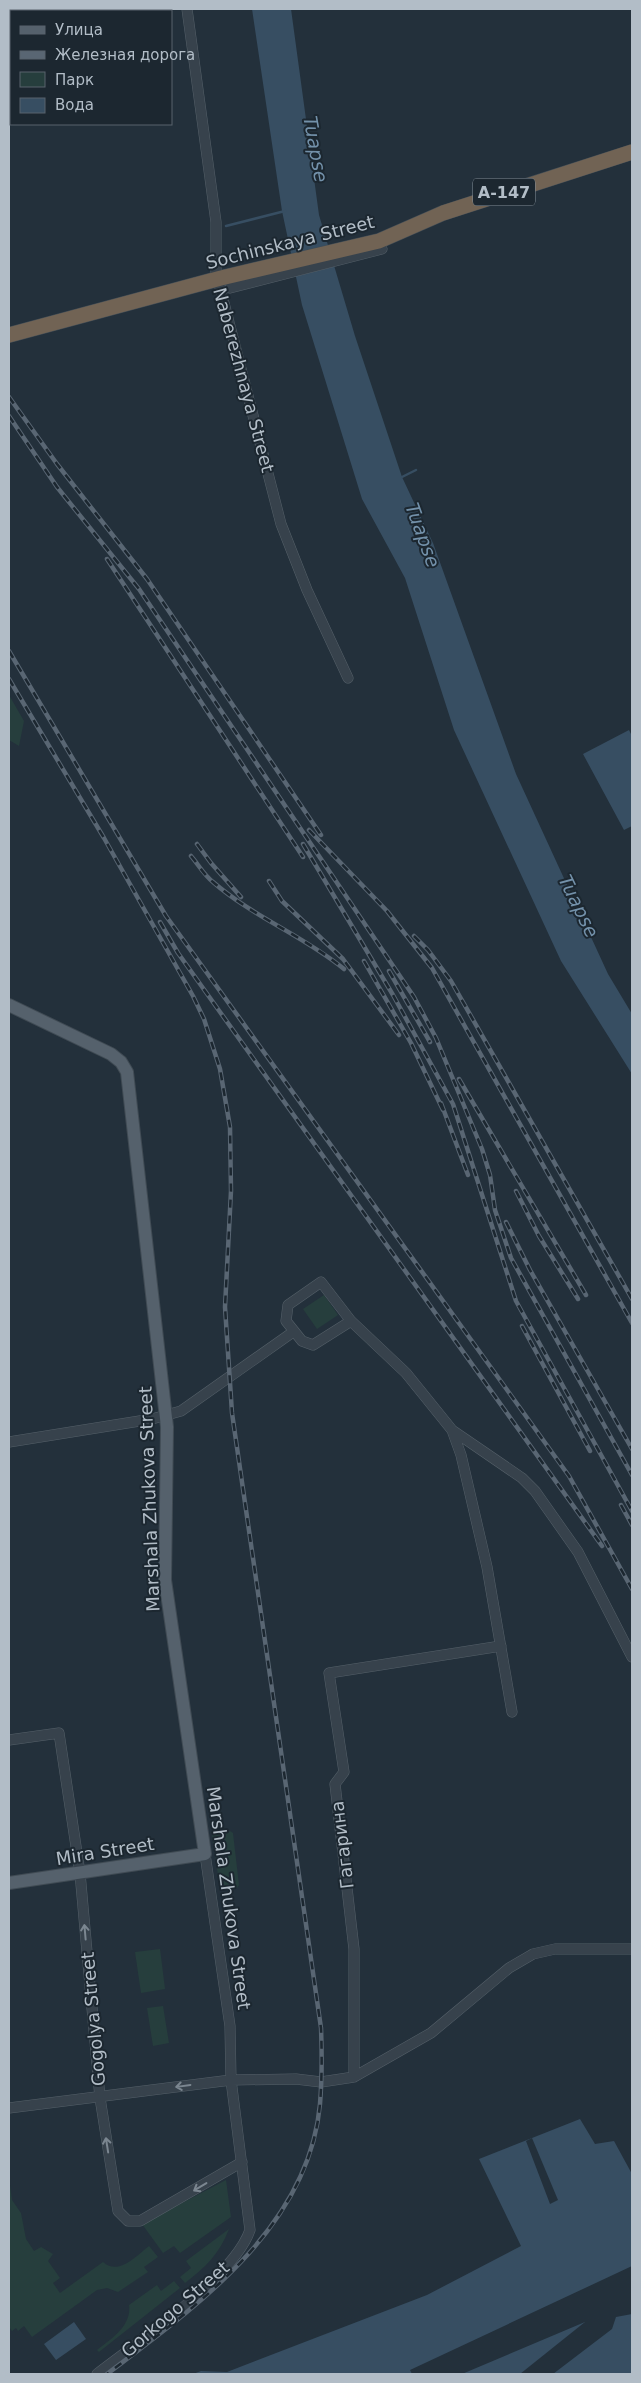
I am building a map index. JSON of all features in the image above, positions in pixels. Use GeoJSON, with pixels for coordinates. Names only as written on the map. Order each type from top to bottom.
{"type":"FeatureCollection","features":[{"type":"Feature","properties":{"kind":"highway","name":"Sochinskaya Street"},"geometry":{"type":"LineString","coordinates":[[9,335],[381,245],[443,213],[632,152]]}},
{"type":"Feature","properties":{"kind":"main road","name":"Marshala Zhukova Street"},"geometry":{"type":"LineString","coordinates":[[9,1005],[102,1050],[121,1062],[127,1072],[166,1416],[166,1580],[205,1854]]}},
{"type":"Feature","properties":{"kind":"main road","name":"Mira Street"},"geometry":{"type":"LineString","coordinates":[[9,1883],[205,1854]]}},
{"type":"Feature","properties":{"kind":"street","name":"Naberezhnaya Street"},"geometry":{"type":"LineString","coordinates":[[187,9],[216,222],[215,263],[223,282],[281,524],[307,590],[348,678]]}},
{"type":"Feature","properties":{"kind":"street"},"geometry":{"type":"LineString","coordinates":[[351,1322],[313,1345],[302,1341],[286,1321],[288,1305],[322,1282],[351,1322],[406,1373],[452,1430],[522,1478],[535,1491],[578,1552],[632,1657]]}},
{"type":"Feature","properties":{"kind":"street"},"geometry":{"type":"LineString","coordinates":[[9,1442],[166,1416],[180,1411],[293,1332]]}},
{"type":"Feature","properties":{"kind":"street"},"geometry":{"type":"LineString","coordinates":[[452,1430],[461,1455],[474,1511],[512,1712]]}},
{"type":"Feature","properties":{"kind":"street","name":"Гагарина"},"geometry":{"type":"LineString","coordinates":[[354,2077],[354,1949],[335,1784],[344,1772],[329,1673],[501,1646]]}},
{"type":"Feature","properties":{"kind":"street","name":"Gogolya Street"},"geometry":{"type":"LineString","coordinates":[[9,1740],[59,1734],[80,1873],[100,2098],[118,2211],[128,2222],[134,2223],[148,2218],[242,2162]]}},
{"type":"Feature","properties":{"kind":"street","name":"Marshala Zhukova Street"},"geometry":{"type":"LineString","coordinates":[[205,1854],[230,2026],[231,2080],[249,2209]]}},
{"type":"Feature","properties":{"kind":"street"},"geometry":{"type":"LineString","coordinates":[[9,2108],[231,2080],[296,2079],[321,2082],[354,2077],[431,2033],[509,1968],[533,1954],[555,1949],[632,1949]]}},
{"type":"Feature","properties":{"kind":"street","name":"Gorkogo Street"},"geometry":{"type":"LineString","coordinates":[[97,2374],[179,2310],[222,2272],[247,2239],[250,2222],[249,2209]]}},
{"type":"Feature","properties":{"kind":"green space"},"geometry":{"type":"Polygon","coordinates":[[[9,695],[24,721],[19,746],[9,740],[9,695]]]}},
{"type":"Feature","properties":{"kind":"green space"},"geometry":{"type":"Polygon","coordinates":[[[324,1295],[338,1315],[317,1329],[303,1309],[324,1295]]]}},
{"type":"Feature","properties":{"kind":"green space"},"geometry":{"type":"Polygon","coordinates":[[[230,1831],[233,1833],[239,1885],[237,1888],[224,1890],[220,1888],[212,1835],[230,1831]]]}},
{"type":"Feature","properties":{"kind":"green space"},"geometry":{"type":"Polygon","coordinates":[[[160,1949],[165,1989],[141,1993],[135,1952],[160,1949]]]}},
{"type":"Feature","properties":{"kind":"green space"},"geometry":{"type":"Polygon","coordinates":[[[163,2006],[169,2043],[153,2046],[147,2008],[163,2006]]]}},
{"type":"Feature","properties":{"kind":"green space"},"geometry":{"type":"Polygon","coordinates":[[[9,2178],[12,2200],[21,2213],[26,2239],[34,2251],[41,2247],[53,2254],[48,2261],[60,2278],[53,2283],[60,2293],[103,2262],[109,2266],[121,2266],[149,2246],[158,2257],[144,2267],[148,2272],[118,2292],[107,2288],[97,2290],[32,2337],[24,2326],[18,2331],[16,2328],[12,2331],[9,2327],[9,2178]]]}},
{"type":"Feature","properties":{"kind":"green space"},"geometry":{"type":"Polygon","coordinates":[[[226,2180],[231,2217],[180,2253],[174,2246],[163,2253],[142,2224],[226,2180]]]}},
{"type":"Feature","properties":{"kind":"green space"},"geometry":{"type":"Polygon","coordinates":[[[229,2229],[211,2259],[185,2283],[180,2277],[191,2268],[186,2261],[229,2229]]]}},
{"type":"Feature","properties":{"kind":"green space"},"geometry":{"type":"Polygon","coordinates":[[[174,2281],[180,2288],[99,2352],[97,2350],[124,2326],[129,2313],[129,2305],[157,2285],[161,2291],[174,2281]]]}},
{"type":"Feature","properties":{"kind":"water","name":"Tuapse"},"geometry":{"type":"Polygon","coordinates":[[[252,9],[291,9],[319,215],[355,336],[402,477],[433,543],[516,774],[608,974],[632,1014],[632,1074],[561,961],[454,730],[405,578],[362,499],[302,305],[282,211],[252,9]]]}},
{"type":"Feature","properties":{"kind":"water"},"geometry":{"type":"Polygon","coordinates":[[[629,730],[632,736],[632,826],[624,830],[583,754],[629,730]]]}},
{"type":"Feature","properties":{"kind":"water"},"geometry":{"type":"Polygon","coordinates":[[[580,2119],[595,2144],[614,2141],[632,2174],[632,2374],[193,2374],[201,2371],[227,2372],[427,2295],[521,2246],[479,2159],[580,2119]]]}},
{"type":"Feature","properties":{"kind":"water"},"geometry":{"type":"Polygon","coordinates":[[[74,2322],[86,2339],[56,2360],[44,2344],[74,2322]]]}},
{"type":"Feature","properties":{"kind":"pier"},"geometry":{"type":"Polygon","coordinates":[[[532,2138],[558,2200],[550,2204],[526,2141],[532,2138]]]}},
{"type":"Feature","properties":{"kind":"pier"},"geometry":{"type":"Polygon","coordinates":[[[632,2266],[632,2314],[616,2317],[612,2329],[553,2374],[520,2374],[585,2322],[462,2374],[412,2374],[410,2370],[632,2266]]]}},
{"type":"Feature","properties":{"kind":"waterway"},"geometry":{"type":"LineString","coordinates":[[226,226],[285,211]]}},
{"type":"Feature","properties":{"kind":"waterway"},"geometry":{"type":"LineString","coordinates":[[402,477],[416,470]]}},
{"type":"Feature","properties":{"kind":"railway"},"geometry":{"type":"LineString","coordinates":[[9,397],[57,464],[147,579],[321,835]]}},
{"type":"Feature","properties":{"kind":"railway"},"geometry":{"type":"LineString","coordinates":[[9,416],[57,487],[139,589],[414,997],[436,1038],[482,1149],[490,1175],[495,1210],[511,1258],[632,1475]]}},
{"type":"Feature","properties":{"kind":"railway"},"geometry":{"type":"LineString","coordinates":[[107,559],[303,857]]}},
{"type":"Feature","properties":{"kind":"railway"},"geometry":{"type":"LineString","coordinates":[[9,651],[166,916],[569,1476],[632,1589]]}},
{"type":"Feature","properties":{"kind":"railway"},"geometry":{"type":"LineString","coordinates":[[9,679],[104,838],[193,996],[204,1019],[220,1069],[230,1127],[231,1191],[225,1307],[232,1413],[321,2028],[320,2104],[311,2148],[295,2189],[272,2226],[243,2260],[177,2320],[107,2374]]}},
{"type":"Feature","properties":{"kind":"railway"},"geometry":{"type":"LineString","coordinates":[[309,830],[387,911],[432,968],[632,1323]]}},
{"type":"Feature","properties":{"kind":"railway"},"geometry":{"type":"LineString","coordinates":[[197,844],[241,897]]}},
{"type":"Feature","properties":{"kind":"railway"},"geometry":{"type":"LineString","coordinates":[[303,844],[393,995],[453,1104],[516,1301],[632,1511]]}},
{"type":"Feature","properties":{"kind":"railway"},"geometry":{"type":"LineString","coordinates":[[191,856],[204,873],[228,894],[312,946],[344,969]]}},
{"type":"Feature","properties":{"kind":"railway"},"geometry":{"type":"LineString","coordinates":[[269,881],[282,901],[343,959],[399,1035]]}},
{"type":"Feature","properties":{"kind":"railway"},"geometry":{"type":"LineString","coordinates":[[160,922],[178,953],[602,1546]]}},
{"type":"Feature","properties":{"kind":"railway"},"geometry":{"type":"LineString","coordinates":[[414,936],[428,950],[451,981],[632,1299]]}},
{"type":"Feature","properties":{"kind":"railway"},"geometry":{"type":"LineString","coordinates":[[364,961],[411,1043],[443,1110]]}},
{"type":"Feature","properties":{"kind":"railway"},"geometry":{"type":"LineString","coordinates":[[389,971],[430,1042]]}},
{"type":"Feature","properties":{"kind":"railway"},"geometry":{"type":"LineString","coordinates":[[459,1079],[586,1295]]}},
{"type":"Feature","properties":{"kind":"railway"},"geometry":{"type":"LineString","coordinates":[[441,1103],[468,1175]]}},
{"type":"Feature","properties":{"kind":"railway"},"geometry":{"type":"LineString","coordinates":[[516,1191],[539,1236],[578,1299]]}},
{"type":"Feature","properties":{"kind":"railway"},"geometry":{"type":"LineString","coordinates":[[506,1222],[530,1270],[632,1449]]}},
{"type":"Feature","properties":{"kind":"railway"},"geometry":{"type":"LineString","coordinates":[[522,1326],[590,1451]]}},
{"type":"Feature","properties":{"kind":"railway"},"geometry":{"type":"LineString","coordinates":[[621,1505],[632,1525]]}}]}
